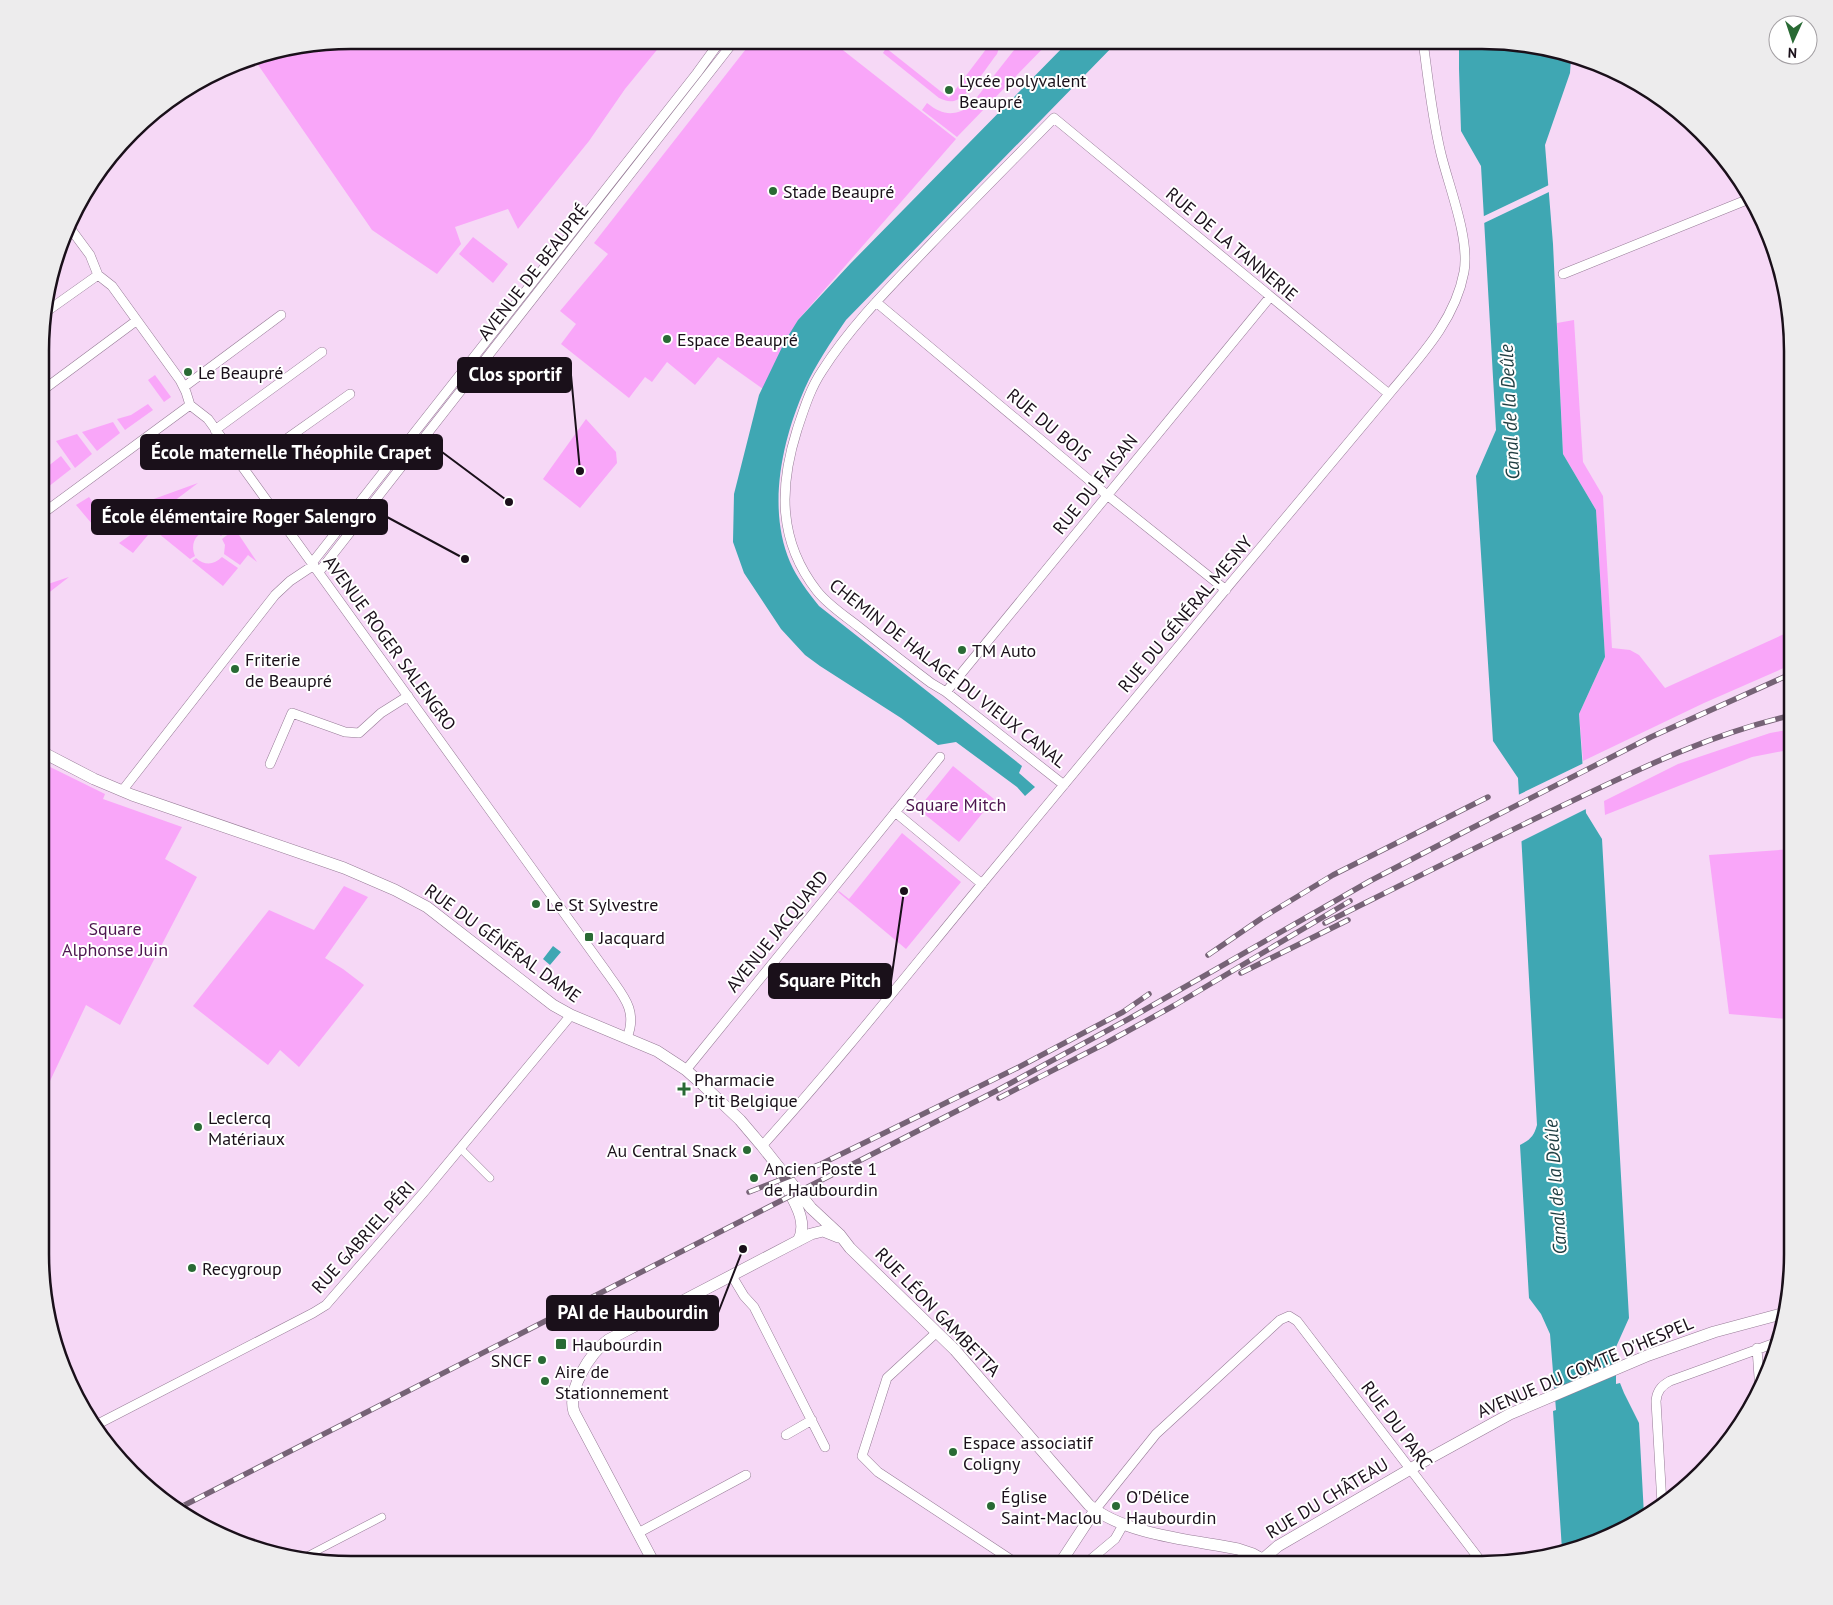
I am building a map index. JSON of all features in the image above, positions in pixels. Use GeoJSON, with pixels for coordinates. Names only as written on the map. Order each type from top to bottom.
{"type":"FeatureCollection","features":[{"type":"Feature","properties":{"kind":"street","name":"AVENUE DE BEAUPRÉ"},"geometry":{"type":"LineString","coordinates":[[315,567],[714,49]]}},
{"type":"Feature","properties":{"kind":"street","name":"AVENUE DE BEAUPRÉ"},"geometry":{"type":"LineString","coordinates":[[315,567],[728,49]]}},
{"type":"Feature","properties":{"kind":"street","name":"RUE DU GÉNÉRAL MESNY"},"geometry":{"type":"LineString","coordinates":[[762,1146],[839,1059],[1389,394],[1438,332],[1456,299],[1464,272],[1465,255],[1436,133],[1424,49]]}},
{"type":"Feature","properties":{"kind":"street","name":"RUE DE LA TANNERIE"},"geometry":{"type":"LineString","coordinates":[[1054,118],[1389,394]]}},
{"type":"Feature","properties":{"kind":"street","name":"CHEMIN DE HALAGE DU VIEUX CANAL"},"geometry":{"type":"LineString","coordinates":[[1054,118],[876,302],[830,359],[821,372],[808,399],[786,469],[784,492],[785,514],[792,544],[801,565],[817,591],[835,608],[1064,785]]}},
{"type":"Feature","properties":{"kind":"street"},"geometry":{"type":"LineString","coordinates":[[1564,274],[1744,201]]}},
{"type":"Feature","properties":{"kind":"street"},"geometry":{"type":"LineString","coordinates":[[49,509],[190,405],[184,387],[112,286],[98,275],[90,255],[73,232]]}},
{"type":"Feature","properties":{"kind":"street"},"geometry":{"type":"LineString","coordinates":[[52,308],[98,275]]}},
{"type":"Feature","properties":{"kind":"street","name":"RUE DU FAISAN"},"geometry":{"type":"LineString","coordinates":[[946,692],[1270,297]]}},
{"type":"Feature","properties":{"kind":"street","name":"RUE DU BOIS"},"geometry":{"type":"LineString","coordinates":[[876,302],[1108,495],[1226,590]]}},
{"type":"Feature","properties":{"kind":"street"},"geometry":{"type":"LineString","coordinates":[[184,387],[282,315]]}},
{"type":"Feature","properties":{"kind":"street"},"geometry":{"type":"LineString","coordinates":[[49,385],[136,321]]}},
{"type":"Feature","properties":{"kind":"street"},"geometry":{"type":"LineString","coordinates":[[216,430],[322,352]]}},
{"type":"Feature","properties":{"kind":"street"},"geometry":{"type":"LineString","coordinates":[[244,469],[350,394]]}},
{"type":"Feature","properties":{"kind":"street","name":"AVENUE ROGER SALENGRO"},"geometry":{"type":"LineString","coordinates":[[190,405],[208,419],[585,940],[626,1001],[630,1010],[631,1020],[627,1038]]}},
{"type":"Feature","properties":{"kind":"street"},"geometry":{"type":"LineString","coordinates":[[122,791],[275,595],[290,581],[315,567]]}},
{"type":"Feature","properties":{"kind":"street"},"geometry":{"type":"LineString","coordinates":[[270,764],[292,713],[350,734],[359,733],[381,713],[408,696]]}},
{"type":"Feature","properties":{"kind":"street","name":"RUE DU GÉNÉRAL DAME"},"geometry":{"type":"LineString","coordinates":[[49,755],[122,791],[344,868],[407,896],[441,917],[546,1000],[571,1015],[663,1054],[686,1070],[724,1104],[771,1158]]}},
{"type":"Feature","properties":{"kind":"street","name":"AVENUE JACQUARD"},"geometry":{"type":"LineString","coordinates":[[686,1070],[940,757]]}},
{"type":"Feature","properties":{"kind":"street"},"geometry":{"type":"LineString","coordinates":[[895,812],[982,884]]}},
{"type":"Feature","properties":{"kind":"street","name":"RUE GABRIEL PÉRI"},"geometry":{"type":"LineString","coordinates":[[100,1423],[326,1305],[461,1149],[571,1015]]}},
{"type":"Feature","properties":{"kind":"street"},"geometry":{"type":"LineString","coordinates":[[461,1149],[490,1178]]}},
{"type":"Feature","properties":{"kind":"street"},"geometry":{"type":"LineString","coordinates":[[771,1158],[802,1221],[803,1231],[798,1241]]}},
{"type":"Feature","properties":{"kind":"street","name":"RUE LÉON GAMBETTA"},"geometry":{"type":"LineString","coordinates":[[771,1158],[810,1208],[840,1235],[850,1248],[962,1357],[1078,1494],[1095,1510],[1123,1525],[1238,1549],[1254,1556]]}},
{"type":"Feature","properties":{"kind":"street"},"geometry":{"type":"LineString","coordinates":[[650,1556],[573,1407],[574,1394],[588,1362],[598,1348],[608,1340],[815,1232],[823,1231],[834,1235],[850,1248]]}},
{"type":"Feature","properties":{"kind":"street"},"geometry":{"type":"LineString","coordinates":[[732,1276],[744,1296],[754,1307],[825,1447]]}},
{"type":"Feature","properties":{"kind":"street","name":"AVENUE DU COMTE D'HESPEL"},"geometry":{"type":"LineString","coordinates":[[1410,1469],[1524,1408],[1649,1355],[1714,1332],[1778,1315]]}},
{"type":"Feature","properties":{"kind":"street","name":"RUE DU PARC"},"geometry":{"type":"LineString","coordinates":[[1095,1510],[1156,1434],[1280,1320],[1289,1316],[1297,1320],[1477,1556]]}},
{"type":"Feature","properties":{"kind":"street"},"geometry":{"type":"LineString","coordinates":[[937,1332],[887,1378],[862,1456],[878,1472],[1005,1556]]}},
{"type":"Feature","properties":{"kind":"street"},"geometry":{"type":"LineString","coordinates":[[1662,1497],[1657,1392],[1670,1381],[1770,1344]]}},
{"type":"Feature","properties":{"kind":"street"},"geometry":{"type":"LineString","coordinates":[[1757,1348],[1759,1375]]}},
{"type":"Feature","properties":{"kind":"street"},"geometry":{"type":"LineString","coordinates":[[786,1435],[812,1420]]}},
{"type":"Feature","properties":{"kind":"street","name":"RUE DU CHÂTEAU"},"geometry":{"type":"LineString","coordinates":[[1271,1556],[1278,1546],[1410,1469]]}},
{"type":"Feature","properties":{"kind":"street"},"geometry":{"type":"LineString","coordinates":[[638,1533],[746,1475]]}},
{"type":"Feature","properties":{"kind":"street"},"geometry":{"type":"LineString","coordinates":[[1065,1556],[1095,1510]]}},
{"type":"Feature","properties":{"kind":"street"},"geometry":{"type":"LineString","coordinates":[[311,1554],[382,1517]]}},
{"type":"Feature","properties":{"kind":"street"},"geometry":{"type":"LineString","coordinates":[[1095,1556],[1115,1539],[1123,1525]]}},
{"type":"Feature","properties":{"kind":"green space"},"geometry":{"type":"Polygon","coordinates":[[[331,49],[658,49],[625,89],[589,141],[518,229],[508,209],[455,227],[461,244],[437,274],[372,230],[257,64],[311,51],[331,49]]]}},
{"type":"Feature","properties":{"kind":"green space","name":"Stade Beaupré"},"geometry":{"type":"Polygon","coordinates":[[[746,49],[841,49],[956,139],[798,320],[763,389],[718,357],[695,385],[667,362],[652,382],[645,377],[629,398],[561,344],[576,324],[560,311],[608,254],[594,243],[746,49]]]}},
{"type":"Feature","properties":{"kind":"green space"},"geometry":{"type":"Polygon","coordinates":[[[885,49],[887,49],[949,98],[986,49],[999,49],[997,54],[971,88],[959,99],[948,101],[939,98],[883,53],[885,49]]]}},
{"type":"Feature","properties":{"kind":"green space"},"geometry":{"type":"Polygon","coordinates":[[[1015,49],[1042,49],[957,137],[922,110],[927,103],[938,110],[948,113],[959,112],[970,106],[1015,49]]]}},
{"type":"Feature","properties":{"kind":"green space"},"geometry":{"type":"Polygon","coordinates":[[[473,237],[508,264],[493,283],[459,254],[473,237]]]}},
{"type":"Feature","properties":{"kind":"green space"},"geometry":{"type":"Polygon","coordinates":[[[1574,320],[1583,462],[1603,496],[1612,648],[1630,650],[1639,655],[1665,688],[1784,634],[1784,668],[1704,703],[1583,761],[1579,714],[1605,657],[1596,510],[1563,454],[1557,323],[1574,320]]]}},
{"type":"Feature","properties":{"kind":"green space"},"geometry":{"type":"Polygon","coordinates":[[[155,375],[171,397],[164,402],[148,380],[155,375]]]}},
{"type":"Feature","properties":{"kind":"green space"},"geometry":{"type":"Polygon","coordinates":[[[148,404],[153,410],[125,430],[117,419],[131,415],[148,404]]]}},
{"type":"Feature","properties":{"kind":"green space"},"geometry":{"type":"Polygon","coordinates":[[[586,419],[616,452],[617,463],[580,508],[543,479],[586,419]]]}},
{"type":"Feature","properties":{"kind":"green space"},"geometry":{"type":"Polygon","coordinates":[[[113,422],[120,433],[97,451],[82,432],[113,422]]]}},
{"type":"Feature","properties":{"kind":"green space"},"geometry":{"type":"Polygon","coordinates":[[[77,434],[92,454],[75,468],[56,441],[77,434]]]}},
{"type":"Feature","properties":{"kind":"green space"},"geometry":{"type":"Polygon","coordinates":[[[61,456],[71,469],[49,486],[49,465],[61,456]]]}},
{"type":"Feature","properties":{"kind":"green space"},"geometry":{"type":"Polygon","coordinates":[[[198,483],[145,523],[137,510],[151,500],[198,483]]]}},
{"type":"Feature","properties":{"kind":"green space"},"geometry":{"type":"Polygon","coordinates":[[[89,497],[108,523],[98,531],[76,505],[89,497]]]}},
{"type":"Feature","properties":{"kind":"green space"},"geometry":{"type":"Polygon","coordinates":[[[179,501],[199,527],[221,511],[233,527],[221,536],[209,531],[199,534],[194,543],[195,556],[190,559],[153,529],[133,553],[119,543],[179,501]]]}},
{"type":"Feature","properties":{"kind":"green space"},"geometry":{"type":"Polygon","coordinates":[[[235,529],[257,562],[248,555],[240,565],[224,554],[225,545],[222,539],[235,529]]]}},
{"type":"Feature","properties":{"kind":"green space"},"geometry":{"type":"Polygon","coordinates":[[[222,557],[238,568],[223,586],[192,561],[196,558],[209,564],[216,562],[222,557]]]}},
{"type":"Feature","properties":{"kind":"green space"},"geometry":{"type":"Polygon","coordinates":[[[69,577],[49,593],[49,584],[69,577]]]}},
{"type":"Feature","properties":{"kind":"green space"},"geometry":{"type":"Polygon","coordinates":[[[1784,731],[1784,751],[1752,757],[1605,815],[1604,801],[1678,764],[1770,733],[1784,731]]]}},
{"type":"Feature","properties":{"kind":"green space","name":"Square Alphonse Juin"},"geometry":{"type":"Polygon","coordinates":[[[49,766],[105,794],[103,799],[182,827],[165,859],[197,877],[120,1025],[86,1005],[49,1083],[49,766]]]}},
{"type":"Feature","properties":{"kind":"green space","name":"Square Mitch"},"geometry":{"type":"Polygon","coordinates":[[[953,766],[994,799],[959,842],[918,809],[953,766]]]}},
{"type":"Feature","properties":{"kind":"green space"},"geometry":{"type":"Polygon","coordinates":[[[902,833],[961,882],[906,949],[838,892],[849,899],[902,833]]]}},
{"type":"Feature","properties":{"kind":"green space"},"geometry":{"type":"Polygon","coordinates":[[[1784,850],[1784,1019],[1729,1014],[1709,855],[1784,850]]]}},
{"type":"Feature","properties":{"kind":"green space"},"geometry":{"type":"Polygon","coordinates":[[[344,886],[368,897],[325,958],[364,985],[299,1067],[280,1050],[268,1065],[193,1006],[269,910],[314,930],[344,886]]]}},
{"type":"Feature","properties":{"kind":"water"},"geometry":{"type":"Polygon","coordinates":[[[1061,49],[1110,49],[846,320],[829,345],[805,388],[790,430],[780,474],[779,519],[783,541],[790,562],[799,579],[819,606],[1022,766],[1019,773],[1035,787],[1025,796],[1017,787],[956,742],[938,745],[901,718],[805,655],[781,629],[744,573],[733,542],[734,494],[759,395],[785,341],[798,320],[850,264],[1061,49]]]}},
{"type":"Feature","properties":{"kind":"water","name":"Canal de la Deûle"},"geometry":{"type":"Polygon","coordinates":[[[1459,49],[1522,51],[1571,62],[1570,73],[1545,145],[1553,244],[1563,454],[1596,510],[1605,657],[1579,714],[1586,813],[1602,839],[1629,1318],[1616,1347],[1616,1384],[1620,1383],[1639,1423],[1644,1509],[1616,1525],[1562,1546],[1553,1411],[1556,1410],[1550,1334],[1541,1314],[1529,1298],[1520,1145],[1531,1137],[1537,1125],[1518,778],[1493,741],[1476,476],[1496,430],[1481,166],[1461,131],[1459,49]]]}},
{"type":"Feature","properties":{"kind":"water"},"geometry":{"type":"Polygon","coordinates":[[[553,946],[561,952],[550,965],[543,959],[553,946]]]}},
{"type":"Feature","properties":{"kind":"pier"},"geometry":{"type":"Polygon","coordinates":[[[1551,184],[1551,191],[1482,224],[1482,217],[1551,184]]]}},
{"type":"Feature","properties":{"kind":"pier"},"geometry":{"type":"Polygon","coordinates":[[[1586,762],[1588,808],[1518,843],[1516,796],[1586,762]]]}},
{"type":"Feature","properties":{"kind":"railway"},"geometry":{"type":"LineString","coordinates":[[184,1506],[996,1091],[1134,1016],[1370,881],[1466,831],[1651,737],[1784,677]]}},
{"type":"Feature","properties":{"kind":"railway"},"geometry":{"type":"LineString","coordinates":[[1325,923],[1597,789],[1652,764],[1735,731],[1784,717]]}},
{"type":"Feature","properties":{"kind":"railway"},"geometry":{"type":"LineString","coordinates":[[1208,955],[1262,918],[1333,875],[1488,797]]}},
{"type":"Feature","properties":{"kind":"railway"},"geometry":{"type":"LineString","coordinates":[[999,1098],[1175,1005],[1350,901]]}},
{"type":"Feature","properties":{"kind":"railway"},"geometry":{"type":"LineString","coordinates":[[1241,973],[1348,920]]}},
{"type":"Feature","properties":{"kind":"railway"},"geometry":{"type":"LineString","coordinates":[[749,1192],[821,1164],[1017,1068],[1123,1012],[1149,994]]}},
{"type":"Feature","properties":{"kind":"place","name":"Lycée polyvalent Beaupré"},"geometry":{"type":"Point","coordinates":[949,90]}},
{"type":"Feature","properties":{"kind":"place","name":"Stade Beaupré"},"geometry":{"type":"Point","coordinates":[773,191]}},
{"type":"Feature","properties":{"kind":"place","name":"Espace Beaupré"},"geometry":{"type":"Point","coordinates":[667,339]}},
{"type":"Feature","properties":{"kind":"place","name":"Le Beaupré"},"geometry":{"type":"Point","coordinates":[188,372]}},
{"type":"Feature","properties":{"kind":"place","name":"Clos sportif"},"geometry":{"type":"Point","coordinates":[580,471]}},
{"type":"Feature","properties":{"kind":"place","name":"École maternelle Théophile Crapet"},"geometry":{"type":"Point","coordinates":[509,502]}},
{"type":"Feature","properties":{"kind":"place","name":"École élémentaire Roger Salengro"},"geometry":{"type":"Point","coordinates":[465,559]}},
{"type":"Feature","properties":{"kind":"place","name":"TM Auto"},"geometry":{"type":"Point","coordinates":[962,650]}},
{"type":"Feature","properties":{"kind":"place","name":"Friterie de Beaupré"},"geometry":{"type":"Point","coordinates":[235,669]}},
{"type":"Feature","properties":{"kind":"place","name":"Square Pitch"},"geometry":{"type":"Point","coordinates":[904,891]}},
{"type":"Feature","properties":{"kind":"place","name":"Le St Sylvestre"},"geometry":{"type":"Point","coordinates":[536,904]}},
{"type":"Feature","properties":{"kind":"place","name":"Jacquard"},"geometry":{"type":"Point","coordinates":[589,937]}},
{"type":"Feature","properties":{"kind":"place","name":"Pharmacie P'tit Belgique"},"geometry":{"type":"Point","coordinates":[684,1089]}},
{"type":"Feature","properties":{"kind":"place","name":"Leclercq Matériaux"},"geometry":{"type":"Point","coordinates":[198,1127]}},
{"type":"Feature","properties":{"kind":"place","name":"Au Central Snack"},"geometry":{"type":"Point","coordinates":[747,1150]}},
{"type":"Feature","properties":{"kind":"place","name":"Ancien Poste 1 de Haubourdin"},"geometry":{"type":"Point","coordinates":[754,1178]}},
{"type":"Feature","properties":{"kind":"place","name":"PAI de Haubourdin"},"geometry":{"type":"Point","coordinates":[743,1249]}},
{"type":"Feature","properties":{"kind":"place","name":"Recygroup"},"geometry":{"type":"Point","coordinates":[192,1268]}},
{"type":"Feature","properties":{"kind":"place","name":"Haubourdin"},"geometry":{"type":"Point","coordinates":[561,1344]}},
{"type":"Feature","properties":{"kind":"place","name":"SNCF"},"geometry":{"type":"Point","coordinates":[542,1360]}},
{"type":"Feature","properties":{"kind":"place","name":"Aire de Stationnement"},"geometry":{"type":"Point","coordinates":[545,1381]}},
{"type":"Feature","properties":{"kind":"place","name":"Espace associatif Coligny"},"geometry":{"type":"Point","coordinates":[953,1452]}},
{"type":"Feature","properties":{"kind":"place","name":"Église Saint-Maclou"},"geometry":{"type":"Point","coordinates":[991,1506]}},
{"type":"Feature","properties":{"kind":"place","name":"O'Délice Haubourdin"},"geometry":{"type":"Point","coordinates":[1116,1506]}}]}
